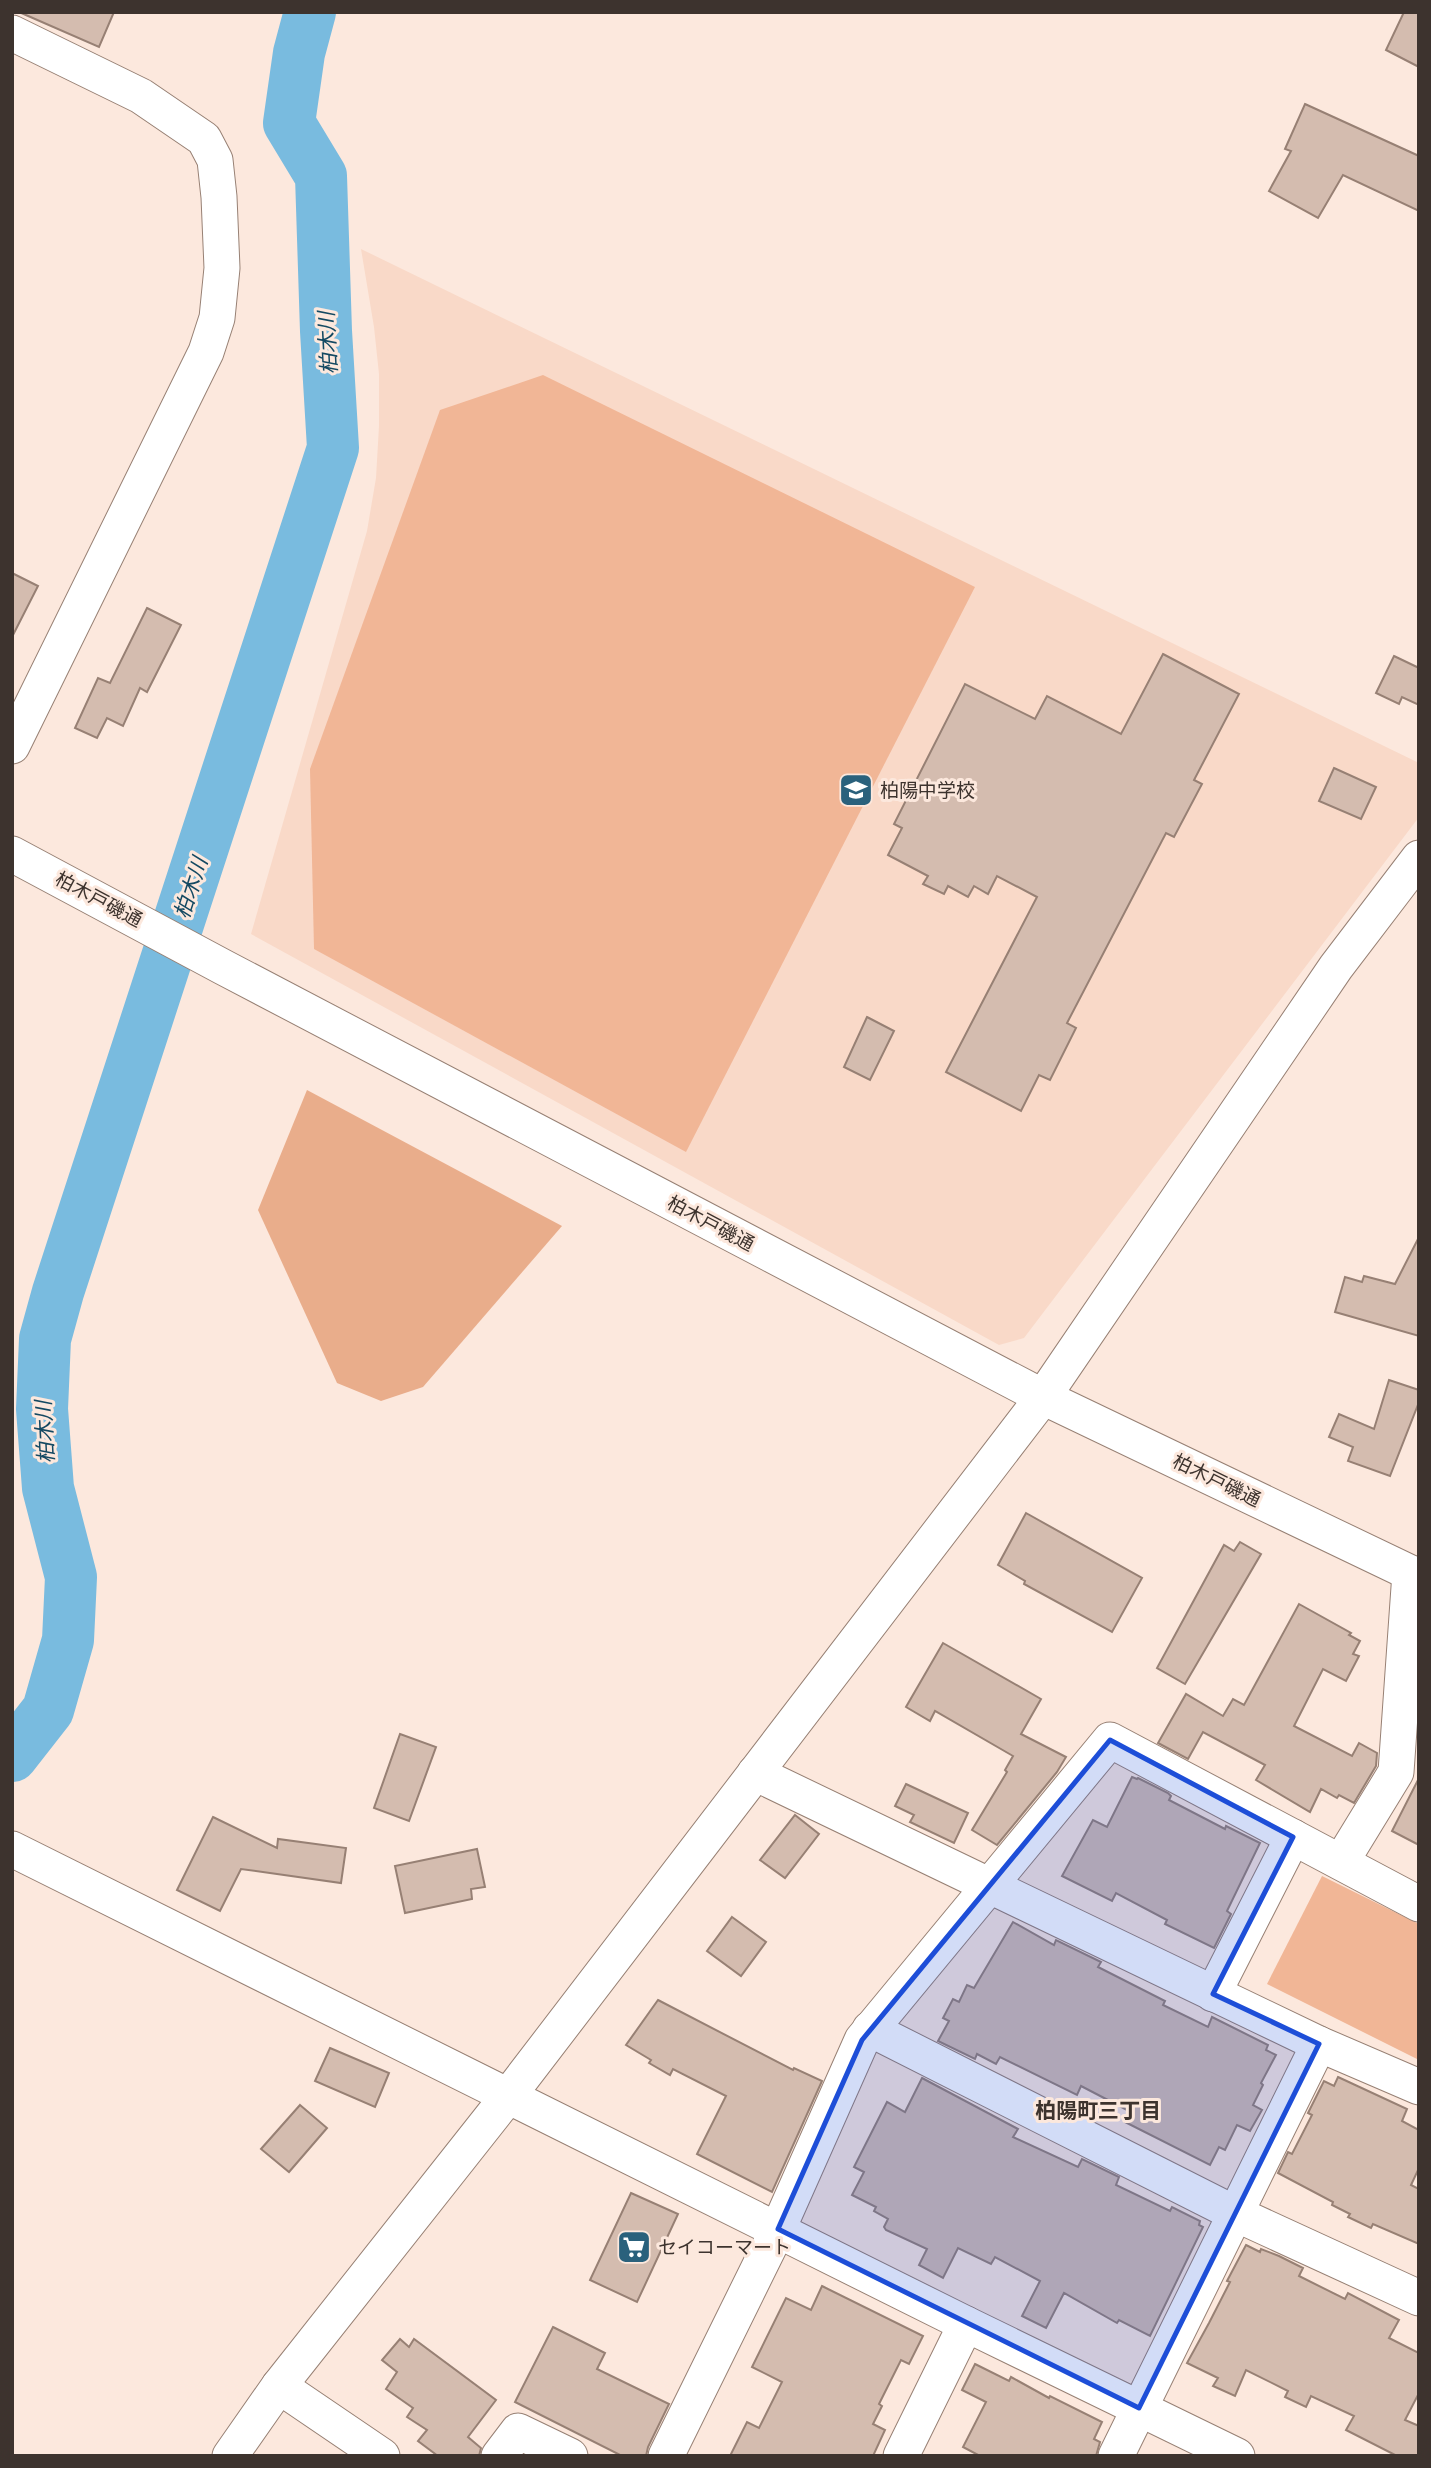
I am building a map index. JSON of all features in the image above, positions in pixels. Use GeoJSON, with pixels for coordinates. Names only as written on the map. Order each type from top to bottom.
{"type":"FeatureCollection","features":[{"type":"Feature","properties":{"kind":"street"},"geometry":{"type":"LineString","coordinates":[[12,33],[141,96],[204,139],[215,160],[222,268],[217,318],[206,352],[12,746]]}},
{"type":"Feature","properties":{"kind":"street","name":"柏木戸磯通"},"geometry":{"type":"LineString","coordinates":[[12,853],[223,967],[1043,1397],[1415,1575]]}},
{"type":"Feature","properties":{"kind":"street"},"geometry":{"type":"LineString","coordinates":[[230,2456],[279,2386],[509,2095],[1043,1397],[1336,967],[1419,858]]}},
{"type":"Feature","properties":{"kind":"street"},"geometry":{"type":"LineString","coordinates":[[1341,1863],[1395,1772],[1415,1575]]}},
{"type":"Feature","properties":{"kind":"street"},"geometry":{"type":"LineString","coordinates":[[666,2456],[778,2229],[862,2040],[1110,1740],[1419,1904]]}},
{"type":"Feature","properties":{"kind":"street"},"geometry":{"type":"LineString","coordinates":[[755,1773],[1213,1994],[1419,2087]]}},
{"type":"Feature","properties":{"kind":"street"},"geometry":{"type":"LineString","coordinates":[[1213,1994],[1293,1837]]}},
{"type":"Feature","properties":{"kind":"street"},"geometry":{"type":"LineString","coordinates":[[12,1849],[1237,2456]]}},
{"type":"Feature","properties":{"kind":"street"},"geometry":{"type":"LineString","coordinates":[[870,2029],[1234,2213],[1419,2298]]}},
{"type":"Feature","properties":{"kind":"street"},"geometry":{"type":"LineString","coordinates":[[1116,2456],[1319,2044]]}},
{"type":"Feature","properties":{"kind":"street"},"geometry":{"type":"LineString","coordinates":[[901,2456],[966,2324]]}},
{"type":"Feature","properties":{"kind":"street"},"geometry":{"type":"LineString","coordinates":[[279,2386],[382,2456]]}},
{"type":"Feature","properties":{"kind":"street"},"geometry":{"type":"LineString","coordinates":[[499,2456],[518,2431],[570,2456]]}},
{"type":"Feature","properties":{"kind":"highlighted area"},"geometry":{"type":"Polygon","coordinates":[[[1110,1740],[1293,1837],[1213,1994],[1319,2044],[1139,2408],[778,2229],[862,2040],[1110,1740]]]}},
{"type":"Feature","properties":{"kind":"shaded area","name":"柏陽中学校"},"geometry":{"type":"Polygon","coordinates":[[[361,249],[1419,763],[1419,817],[1024,1338],[999,1345],[251,934],[367,531],[376,478],[379,374],[361,249]]]}},
{"type":"Feature","properties":{"kind":"shaded area"},"geometry":{"type":"Polygon","coordinates":[[[543,375],[975,587],[686,1152],[314,949],[310,769],[440,410],[543,375]]]}},
{"type":"Feature","properties":{"kind":"shaded area"},"geometry":{"type":"Polygon","coordinates":[[[307,1090],[562,1226],[423,1387],[381,1401],[337,1383],[258,1210],[307,1090]]]}},
{"type":"Feature","properties":{"kind":"shaded area"},"geometry":{"type":"Polygon","coordinates":[[[1322,1876],[1419,1924],[1419,2060],[1267,1984],[1322,1876]]]}},
{"type":"Feature","properties":{"kind":"building"},"geometry":{"type":"Polygon","coordinates":[[[19,12],[114,12],[99,47],[19,12]]]}},
{"type":"Feature","properties":{"kind":"building"},"geometry":{"type":"Polygon","coordinates":[[[1404,12],[1419,12],[1419,67],[1386,50],[1404,12]]]}},
{"type":"Feature","properties":{"kind":"building"},"geometry":{"type":"Polygon","coordinates":[[[1305,104],[1419,156],[1419,211],[1343,175],[1318,218],[1269,191],[1291,151],[1285,149],[1305,104]]]}},
{"type":"Feature","properties":{"kind":"building"},"geometry":{"type":"Polygon","coordinates":[[[12,573],[38,586],[12,637],[12,573]]]}},
{"type":"Feature","properties":{"kind":"building"},"geometry":{"type":"Polygon","coordinates":[[[147,608],[181,625],[147,692],[140,688],[123,726],[107,718],[97,738],[75,728],[98,678],[110,683],[147,608]]]}},
{"type":"Feature","properties":{"kind":"building"},"geometry":{"type":"Polygon","coordinates":[[[1163,654],[1239,694],[1194,780],[1202,784],[1174,837],[1166,833],[1067,1023],[1076,1028],[1050,1080],[1039,1075],[1021,1111],[946,1072],[1037,897],[997,876],[988,894],[974,886],[968,897],[948,886],[944,894],[923,884],[928,876],[888,855],[902,828],[894,824],[965,684],[1035,719],[1047,696],[1121,734],[1163,654]]]}},
{"type":"Feature","properties":{"kind":"building"},"geometry":{"type":"Polygon","coordinates":[[[1394,656],[1419,668],[1419,705],[1402,697],[1399,704],[1376,693],[1394,656]]]}},
{"type":"Feature","properties":{"kind":"building"},"geometry":{"type":"Polygon","coordinates":[[[1334,768],[1376,787],[1361,819],[1319,801],[1334,768]]]}},
{"type":"Feature","properties":{"kind":"building"},"geometry":{"type":"Polygon","coordinates":[[[867,1017],[894,1031],[870,1080],[844,1067],[867,1017]]]}},
{"type":"Feature","properties":{"kind":"building"},"geometry":{"type":"Polygon","coordinates":[[[1419,1237],[1419,1336],[1335,1312],[1345,1277],[1362,1282],[1364,1276],[1395,1284],[1419,1237]]]}},
{"type":"Feature","properties":{"kind":"building"},"geometry":{"type":"Polygon","coordinates":[[[1389,1380],[1419,1390],[1419,1402],[1390,1476],[1348,1461],[1353,1447],[1329,1437],[1339,1414],[1374,1429],[1389,1380]]]}},
{"type":"Feature","properties":{"kind":"building"},"geometry":{"type":"Polygon","coordinates":[[[1026,1513],[1142,1578],[1112,1632],[1024,1584],[1025,1581],[998,1565],[1026,1513]]]}},
{"type":"Feature","properties":{"kind":"building"},"geometry":{"type":"Polygon","coordinates":[[[1240,1542],[1261,1554],[1185,1684],[1157,1668],[1224,1545],[1234,1551],[1240,1542]]]}},
{"type":"Feature","properties":{"kind":"building"},"geometry":{"type":"Polygon","coordinates":[[[1299,1604],[1351,1633],[1349,1635],[1360,1641],[1353,1654],[1359,1656],[1346,1681],[1323,1669],[1294,1726],[1352,1756],[1359,1743],[1377,1753],[1376,1766],[1354,1803],[1321,1789],[1310,1812],[1256,1780],[1265,1765],[1203,1732],[1188,1759],[1158,1743],[1186,1694],[1223,1716],[1233,1699],[1244,1705],[1299,1604]]]}},
{"type":"Feature","properties":{"kind":"building"},"geometry":{"type":"Polygon","coordinates":[[[943,1643],[1041,1699],[1021,1734],[1066,1757],[1057,1772],[997,1845],[972,1830],[1007,1772],[1005,1770],[1013,1756],[935,1711],[930,1721],[906,1707],[943,1643]]]}},
{"type":"Feature","properties":{"kind":"building"},"geometry":{"type":"Polygon","coordinates":[[[400,1734],[436,1747],[409,1821],[374,1808],[400,1734]]]}},
{"type":"Feature","properties":{"kind":"building"},"geometry":{"type":"Polygon","coordinates":[[[1132,1777],[1168,1793],[1171,1796],[1169,1800],[1225,1829],[1226,1826],[1260,1843],[1227,1911],[1231,1914],[1214,1948],[1165,1924],[1167,1920],[1116,1893],[1112,1901],[1062,1876],[1093,1820],[1107,1827],[1132,1777]]]}},
{"type":"Feature","properties":{"kind":"building"},"geometry":{"type":"Polygon","coordinates":[[[1419,1778],[1419,1845],[1392,1831],[1419,1778]]]}},
{"type":"Feature","properties":{"kind":"building"},"geometry":{"type":"Polygon","coordinates":[[[906,1784],[968,1813],[954,1843],[910,1822],[914,1815],[895,1806],[906,1784]]]}},
{"type":"Feature","properties":{"kind":"building"},"geometry":{"type":"Polygon","coordinates":[[[795,1815],[819,1834],[785,1878],[760,1860],[795,1815]]]}},
{"type":"Feature","properties":{"kind":"building"},"geometry":{"type":"Polygon","coordinates":[[[213,1817],[277,1848],[278,1839],[346,1848],[341,1883],[241,1869],[220,1911],[177,1890],[213,1817]]]}},
{"type":"Feature","properties":{"kind":"building"},"geometry":{"type":"Polygon","coordinates":[[[477,1849],[485,1887],[471,1889],[472,1899],[405,1913],[395,1866],[477,1849]]]}},
{"type":"Feature","properties":{"kind":"building"},"geometry":{"type":"Polygon","coordinates":[[[732,1917],[766,1942],[741,1976],[707,1951],[732,1917]]]}},
{"type":"Feature","properties":{"kind":"building"},"geometry":{"type":"Polygon","coordinates":[[[1013,1922],[1054,1945],[1056,1940],[1101,1962],[1098,1967],[1165,2001],[1163,2005],[1208,2027],[1212,2017],[1268,2045],[1266,2050],[1276,2055],[1253,2105],[1262,2110],[1250,2131],[1237,2125],[1225,2150],[1219,2147],[1210,2165],[1125,2122],[1131,2112],[1081,2086],[1077,2095],[1000,2057],[996,2064],[977,2054],[975,2059],[938,2041],[949,2021],[943,2018],[953,1999],[959,2002],[967,1985],[974,1988],[1013,1922]]]}},
{"type":"Feature","properties":{"kind":"building"},"geometry":{"type":"Polygon","coordinates":[[[658,2000],[793,2070],[794,2068],[822,2081],[772,2192],[697,2154],[726,2096],[673,2069],[670,2075],[626,2045],[658,2000]]]}},
{"type":"Feature","properties":{"kind":"building"},"geometry":{"type":"Polygon","coordinates":[[[330,2048],[389,2073],[375,2107],[315,2081],[330,2048]]]}},
{"type":"Feature","properties":{"kind":"building"},"geometry":{"type":"Polygon","coordinates":[[[1338,2077],[1407,2109],[1402,2121],[1419,2130],[1419,2168],[1411,2185],[1419,2189],[1419,2244],[1373,2224],[1371,2228],[1348,2217],[1350,2214],[1332,2205],[1333,2202],[1278,2173],[1288,2152],[1292,2154],[1312,2115],[1308,2113],[1324,2081],[1334,2086],[1338,2077]]]}},
{"type":"Feature","properties":{"kind":"building"},"geometry":{"type":"Polygon","coordinates":[[[922,2078],[1018,2129],[1013,2137],[1078,2167],[1082,2159],[1119,2177],[1116,2185],[1170,2211],[1172,2207],[1200,2221],[1199,2225],[1203,2227],[1150,2336],[1119,2320],[1117,2323],[1064,2293],[1046,2328],[1022,2316],[1040,2281],[995,2257],[991,2264],[958,2248],[943,2278],[919,2265],[927,2249],[886,2230],[884,2227],[888,2219],[874,2211],[876,2207],[852,2195],[864,2172],[854,2167],[887,2102],[905,2112],[922,2078]]]}},
{"type":"Feature","properties":{"kind":"building"},"geometry":{"type":"Polygon","coordinates":[[[300,2105],[327,2128],[289,2172],[261,2149],[300,2105]]]}},
{"type":"Feature","properties":{"kind":"building","name":"セイコーマート"},"geometry":{"type":"Polygon","coordinates":[[[631,2193],[678,2214],[637,2302],[590,2280],[631,2193]]]}},
{"type":"Feature","properties":{"kind":"building"},"geometry":{"type":"Polygon","coordinates":[[[1246,2245],[1260,2252],[1261,2249],[1279,2256],[1303,2268],[1299,2276],[1345,2299],[1348,2293],[1399,2320],[1389,2338],[1419,2353],[1419,2393],[1405,2420],[1419,2426],[1419,2456],[1397,2456],[1346,2430],[1354,2416],[1311,2396],[1306,2407],[1285,2397],[1288,2391],[1246,2370],[1235,2396],[1213,2386],[1218,2378],[1187,2363],[1230,2282],[1227,2281],[1246,2245]]]}},
{"type":"Feature","properties":{"kind":"building"},"geometry":{"type":"Polygon","coordinates":[[[822,2286],[923,2336],[909,2364],[901,2360],[879,2404],[882,2406],[873,2424],[885,2430],[873,2456],[730,2456],[747,2422],[759,2428],[782,2382],[752,2367],[786,2298],[811,2310],[822,2286]]]}},
{"type":"Feature","properties":{"kind":"building"},"geometry":{"type":"Polygon","coordinates":[[[553,2327],[605,2353],[597,2369],[669,2404],[646,2456],[622,2456],[515,2402],[553,2327]]]}},
{"type":"Feature","properties":{"kind":"building"},"geometry":{"type":"Polygon","coordinates":[[[400,2339],[409,2347],[414,2339],[496,2400],[468,2437],[481,2448],[479,2456],[438,2456],[418,2441],[427,2430],[407,2417],[413,2408],[386,2389],[397,2372],[382,2360],[400,2339]]]}},
{"type":"Feature","properties":{"kind":"building"},"geometry":{"type":"Polygon","coordinates":[[[975,2364],[1009,2381],[1011,2377],[1102,2422],[1094,2439],[1100,2442],[1096,2456],[980,2456],[963,2447],[986,2402],[962,2390],[975,2364]]]}},
{"type":"Feature","properties":{"kind":"waterway","name":"柏木川"},"geometry":{"type":"LineString","coordinates":[[12,1756],[48,1710],[68,1640],[71,1577],[48,1488],[42,1409],[45,1339],[333,448],[321,176],[289,123],[299,53],[310,12]]}},
{"type":"Feature","properties":{"kind":"place","name":"柏陽中学校"},"geometry":{"type":"Point","coordinates":[856,790]}},
{"type":"Feature","properties":{"kind":"place","name":"セイコーマート"},"geometry":{"type":"Point","coordinates":[634,2247]}},
{"type":"Feature","properties":{"kind":"district","name":"柏陽町三丁目"},"geometry":{"type":"Point","coordinates":[1098,2111]}}]}
